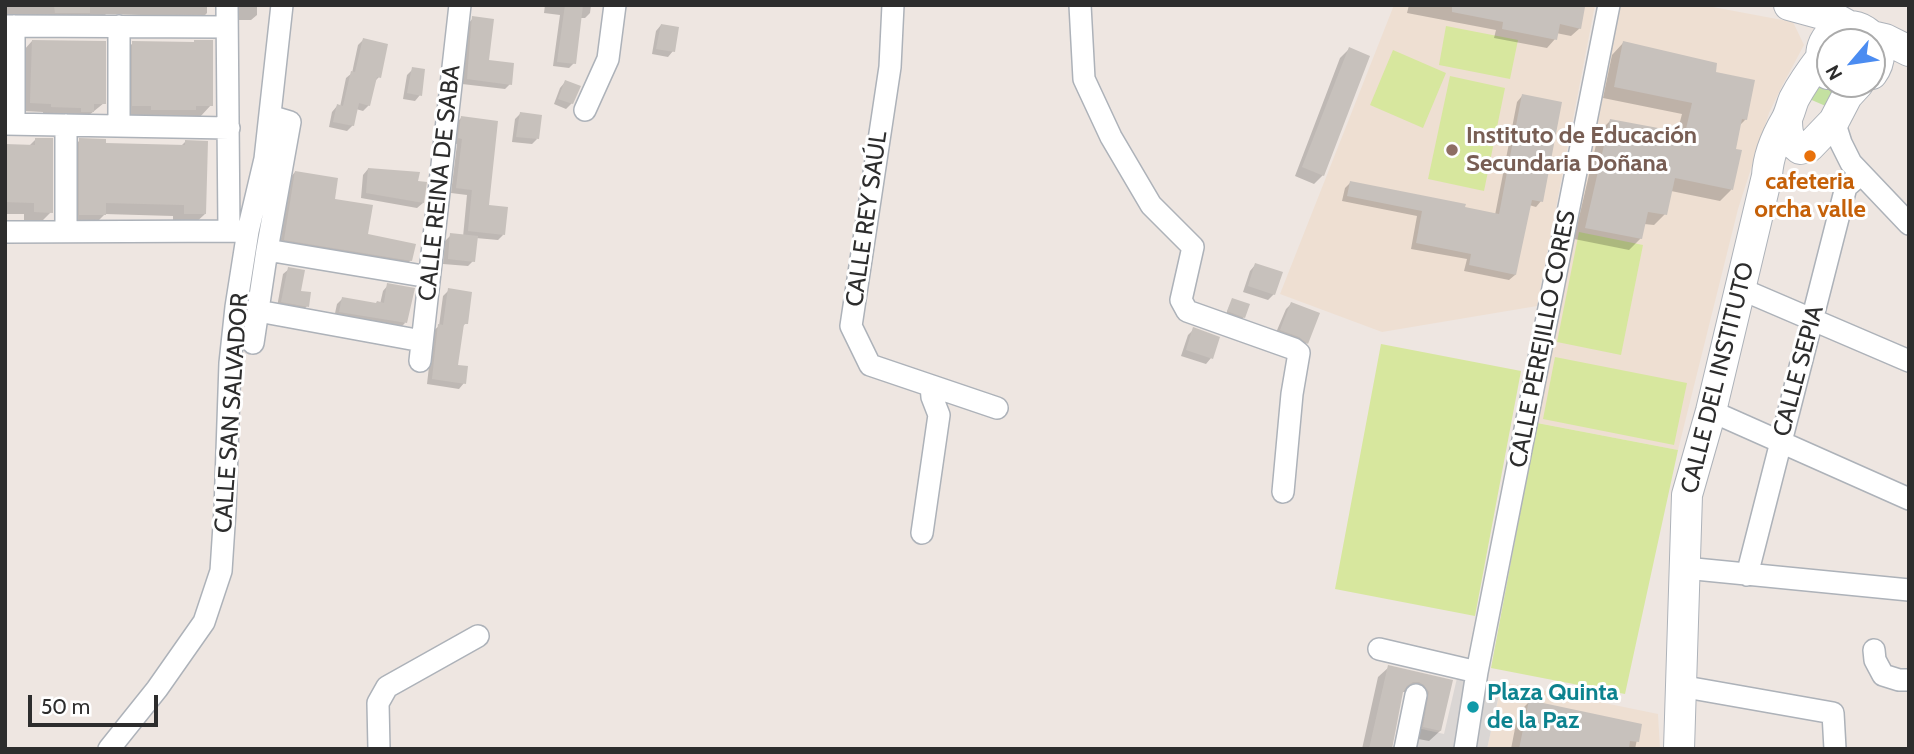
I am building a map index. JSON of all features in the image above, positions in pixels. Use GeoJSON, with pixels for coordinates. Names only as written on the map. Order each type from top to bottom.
{"type":"FeatureCollection","features":[{"type":"Feature","properties":{"kind":"street"},"geometry":{"type":"LineString","coordinates":[[5,232],[239,231],[229,128],[227,5]]}},
{"type":"Feature","properties":{"kind":"street","name":"CALLE SAN SALVADOR"},"geometry":{"type":"LineString","coordinates":[[109,749],[157,689],[204,622],[221,571],[239,231],[265,159],[282,5]]}},
{"type":"Feature","properties":{"kind":"street","name":"CALLE REINA DE SABA"},"geometry":{"type":"LineString","coordinates":[[258,311],[421,351],[460,5]]}},
{"type":"Feature","properties":{"kind":"street"},"geometry":{"type":"LineString","coordinates":[[585,110],[608,59],[615,5]]}},
{"type":"Feature","properties":{"kind":"street","name":"CALLE REY SAÚL"},"geometry":{"type":"LineString","coordinates":[[893,5],[890,67],[851,326],[870,365],[997,408]]}},
{"type":"Feature","properties":{"kind":"street"},"geometry":{"type":"LineString","coordinates":[[1080,5],[1084,79],[1111,137],[1151,205],[1193,247],[1181,300],[1186,311],[1299,353],[1292,394],[1283,492]]}},
{"type":"Feature","properties":{"kind":"street","name":"CALLE PEREJILLO CORES"},"geometry":{"type":"LineString","coordinates":[[1477,672],[1609,5]]}},
{"type":"Feature","properties":{"kind":"street"},"geometry":{"type":"LineString","coordinates":[[1796,8],[1820,28]]}},
{"type":"Feature","properties":{"kind":"street"},"geometry":{"type":"LineString","coordinates":[[227,27],[119,26],[67,16],[10,26],[10,124],[229,128]]}},
{"type":"Feature","properties":{"kind":"street"},"geometry":{"type":"LineString","coordinates":[[118,126],[119,26]]}},
{"type":"Feature","properties":{"kind":"street","name":"CALLE DEL INSTITUTO"},"geometry":{"type":"LineString","coordinates":[[1679,749],[1688,495],[1741,289],[1768,165],[1779,130],[1787,119],[1794,99],[1809,74],[1816,69]]}},
{"type":"Feature","properties":{"kind":"street"},"geometry":{"type":"LineString","coordinates":[[1767,176],[1805,148],[1834,121],[1846,98]]}},
{"type":"Feature","properties":{"kind":"street"},"geometry":{"type":"LineString","coordinates":[[253,343],[290,122],[270,116]]}},
{"type":"Feature","properties":{"kind":"street"},"geometry":{"type":"LineString","coordinates":[[1787,119],[1788,136],[1794,144],[1832,153],[1856,169],[1909,224]]}},
{"type":"Feature","properties":{"kind":"street"},"geometry":{"type":"LineString","coordinates":[[1834,121],[1841,143],[1856,169]]}},
{"type":"Feature","properties":{"kind":"street"},"geometry":{"type":"LineString","coordinates":[[66,125],[66,231]]}},
{"type":"Feature","properties":{"kind":"street","name":"CALLE SEPIA"},"geometry":{"type":"LineString","coordinates":[[1747,575],[1846,187],[1856,169]]}},
{"type":"Feature","properties":{"kind":"street"},"geometry":{"type":"LineString","coordinates":[[267,250],[429,277]]}},
{"type":"Feature","properties":{"kind":"street"},"geometry":{"type":"LineString","coordinates":[[1741,289],[1909,361]]}},
{"type":"Feature","properties":{"kind":"street"},"geometry":{"type":"LineString","coordinates":[[922,533],[939,415],[931,386]]}},
{"type":"Feature","properties":{"kind":"street"},"geometry":{"type":"LineString","coordinates":[[1711,411],[1909,499]]}},
{"type":"Feature","properties":{"kind":"street"},"geometry":{"type":"LineString","coordinates":[[1685,568],[1909,590]]}},
{"type":"Feature","properties":{"kind":"street"},"geometry":{"type":"LineString","coordinates":[[380,749],[378,703],[387,687],[478,636]]}},
{"type":"Feature","properties":{"kind":"street"},"geometry":{"type":"LineString","coordinates":[[1379,649],[1477,672],[1465,749]]}},
{"type":"Feature","properties":{"kind":"street"},"geometry":{"type":"LineString","coordinates":[[1874,650],[1875,660],[1883,675],[1909,680]]}},
{"type":"Feature","properties":{"kind":"street"},"geometry":{"type":"LineString","coordinates":[[1680,686],[1833,713],[1835,749]]}},
{"type":"Feature","properties":{"kind":"street"},"geometry":{"type":"LineString","coordinates":[[1405,749],[1416,695]]}},
{"type":"Feature","properties":{"kind":"shaded area","name":"Instituto de Educación Secundaria Doñana"},"geometry":{"type":"Polygon","coordinates":[[[1394,5],[1595,5],[1537,306],[1382,332],[1280,294],[1394,5]]]}},
{"type":"Feature","properties":{"kind":"shaded area"},"geometry":{"type":"Polygon","coordinates":[[[1620,5],[1702,5],[1793,22],[1804,45],[1769,113],[1738,209],[1678,450],[1537,423],[1620,5]]]}},
{"type":"Feature","properties":{"kind":"shaded area","name":"Plaza Quinta de la Paz"},"geometry":{"type":"Polygon","coordinates":[[[1457,678],[1478,680],[1500,690],[1487,749],[1395,749],[1400,724],[1444,734],[1457,678]]]}},
{"type":"Feature","properties":{"kind":"shaded area"},"geometry":{"type":"Polygon","coordinates":[[[1502,682],[1658,714],[1660,749],[1487,749],[1502,682]]]}},
{"type":"Feature","properties":{"kind":"green space"},"geometry":{"type":"Polygon","coordinates":[[[1446,26],[1518,40],[1510,79],[1439,65],[1446,26]]]}},
{"type":"Feature","properties":{"kind":"green space"},"geometry":{"type":"Polygon","coordinates":[[[1393,50],[1446,73],[1423,128],[1370,105],[1393,50]]]}},
{"type":"Feature","properties":{"kind":"green space"},"geometry":{"type":"Polygon","coordinates":[[[1450,76],[1505,88],[1484,191],[1428,179],[1450,76]]]}},
{"type":"Feature","properties":{"kind":"green space"},"geometry":{"type":"Polygon","coordinates":[[[1814,83],[1816,98],[1832,98],[1828,107],[1807,98],[1814,83]]]}},
{"type":"Feature","properties":{"kind":"green space"},"geometry":{"type":"Polygon","coordinates":[[[1579,232],[1643,245],[1621,355],[1557,342],[1579,232]]]}},
{"type":"Feature","properties":{"kind":"green space"},"geometry":{"type":"Polygon","coordinates":[[[1381,344],[1521,371],[1475,616],[1335,589],[1381,344]]]}},
{"type":"Feature","properties":{"kind":"green space"},"geometry":{"type":"Polygon","coordinates":[[[1555,357],[1687,383],[1674,445],[1543,419],[1555,357]]]}},
{"type":"Feature","properties":{"kind":"green space"},"geometry":{"type":"Polygon","coordinates":[[[1537,423],[1678,450],[1625,694],[1491,668],[1537,423]]]}},
{"type":"Feature","properties":{"kind":"building"},"geometry":{"type":"Polygon","coordinates":[[[54,5],[90,5],[90,13],[55,13],[54,5]]]}},
{"type":"Feature","properties":{"kind":"building"},"geometry":{"type":"Polygon","coordinates":[[[565,5],[583,5],[576,64],[557,62],[565,5]]]}},
{"type":"Feature","properties":{"kind":"building"},"geometry":{"type":"Polygon","coordinates":[[[1452,5],[1585,7],[1581,29],[1560,24],[1557,40],[1502,29],[1503,22],[1452,12],[1452,5]]]}},
{"type":"Feature","properties":{"kind":"building"},"geometry":{"type":"Polygon","coordinates":[[[472,16],[494,19],[489,60],[514,63],[512,85],[467,79],[472,16]]]}},
{"type":"Feature","properties":{"kind":"building"},"geometry":{"type":"Polygon","coordinates":[[[661,24],[679,27],[675,52],[656,49],[661,24]]]}},
{"type":"Feature","properties":{"kind":"building"},"geometry":{"type":"Polygon","coordinates":[[[363,38],[388,44],[381,78],[377,77],[370,106],[359,103],[354,126],[333,122],[337,104],[343,106],[351,71],[355,72],[363,38]]]}},
{"type":"Feature","properties":{"kind":"building"},"geometry":{"type":"Polygon","coordinates":[[[32,40],[106,41],[106,104],[94,104],[94,112],[81,112],[81,108],[30,103],[32,40]]]}},
{"type":"Feature","properties":{"kind":"building"},"geometry":{"type":"Polygon","coordinates":[[[213,40],[213,106],[196,106],[196,110],[151,110],[151,106],[132,106],[132,41],[213,40]]]}},
{"type":"Feature","properties":{"kind":"building"},"geometry":{"type":"Polygon","coordinates":[[[1623,41],[1717,63],[1716,72],[1755,80],[1747,120],[1742,119],[1736,149],[1742,150],[1733,190],[1675,178],[1667,215],[1648,212],[1642,239],[1585,228],[1610,119],[1685,133],[1692,103],[1614,87],[1623,41]]]}},
{"type":"Feature","properties":{"kind":"building"},"geometry":{"type":"Polygon","coordinates":[[[1349,47],[1370,56],[1324,176],[1302,167],[1349,47]]]}},
{"type":"Feature","properties":{"kind":"building"},"geometry":{"type":"Polygon","coordinates":[[[412,67],[425,69],[422,96],[407,93],[412,67]]]}},
{"type":"Feature","properties":{"kind":"building"},"geometry":{"type":"Polygon","coordinates":[[[565,80],[581,86],[573,104],[558,99],[565,80]]]}},
{"type":"Feature","properties":{"kind":"building"},"geometry":{"type":"Polygon","coordinates":[[[1522,94],[1562,102],[1543,202],[1532,200],[1516,275],[1469,265],[1471,254],[1416,243],[1422,211],[1347,196],[1350,181],[1466,204],[1465,207],[1499,214],[1522,94]]]}},
{"type":"Feature","properties":{"kind":"building"},"geometry":{"type":"Polygon","coordinates":[[[520,112],[542,115],[539,139],[516,137],[520,112]]]}},
{"type":"Feature","properties":{"kind":"building"},"geometry":{"type":"Polygon","coordinates":[[[461,116],[498,121],[489,205],[508,207],[505,235],[468,231],[472,190],[456,188],[462,139],[458,138],[461,116]]]}},
{"type":"Feature","properties":{"kind":"building"},"geometry":{"type":"Polygon","coordinates":[[[35,138],[53,138],[53,213],[34,212],[34,203],[5,202],[5,144],[35,145],[35,138]]]}},
{"type":"Feature","properties":{"kind":"building"},"geometry":{"type":"Polygon","coordinates":[[[79,138],[106,139],[106,143],[185,145],[185,140],[208,141],[206,214],[184,214],[184,205],[106,203],[106,215],[79,215],[79,138]]]}},
{"type":"Feature","properties":{"kind":"building"},"geometry":{"type":"Polygon","coordinates":[[[368,168],[420,172],[418,181],[427,182],[424,203],[366,193],[368,168]]]}},
{"type":"Feature","properties":{"kind":"building"},"geometry":{"type":"Polygon","coordinates":[[[295,171],[338,178],[335,199],[373,205],[368,234],[416,244],[412,261],[284,240],[295,171]]]}},
{"type":"Feature","properties":{"kind":"building"},"geometry":{"type":"Polygon","coordinates":[[[450,233],[478,236],[475,262],[448,259],[450,233]]]}},
{"type":"Feature","properties":{"kind":"building"},"geometry":{"type":"Polygon","coordinates":[[[1255,263],[1283,272],[1275,295],[1248,286],[1255,263]]]}},
{"type":"Feature","properties":{"kind":"building"},"geometry":{"type":"Polygon","coordinates":[[[288,267],[305,270],[301,291],[311,292],[309,307],[281,302],[288,267]]]}},
{"type":"Feature","properties":{"kind":"building"},"geometry":{"type":"Polygon","coordinates":[[[387,283],[415,288],[407,323],[339,312],[342,297],[384,303],[387,283]]]}},
{"type":"Feature","properties":{"kind":"building"},"geometry":{"type":"Polygon","coordinates":[[[448,288],[472,292],[458,365],[468,366],[466,384],[432,379],[438,324],[443,325],[448,288]]]}},
{"type":"Feature","properties":{"kind":"building"},"geometry":{"type":"Polygon","coordinates":[[[1232,298],[1250,304],[1245,318],[1227,311],[1232,298]]]}},
{"type":"Feature","properties":{"kind":"building"},"geometry":{"type":"Polygon","coordinates":[[[1291,302],[1320,313],[1308,344],[1299,337],[1280,330],[1291,302]]]}},
{"type":"Feature","properties":{"kind":"building"},"geometry":{"type":"Polygon","coordinates":[[[1193,327],[1220,337],[1213,359],[1186,350],[1193,327]]]}},
{"type":"Feature","properties":{"kind":"building"},"geometry":{"type":"Polygon","coordinates":[[[1388,665],[1453,680],[1441,731],[1423,727],[1429,692],[1424,685],[1413,682],[1403,692],[1392,749],[1369,749],[1388,665]]]}},
{"type":"Feature","properties":{"kind":"building"},"geometry":{"type":"Polygon","coordinates":[[[1529,700],[1642,724],[1639,742],[1630,741],[1629,749],[1519,749],[1529,700]]]}},
{"type":"Feature","properties":{"kind":"place","name":"Instituto de Educación Secundaria Doñana"},"geometry":{"type":"Point","coordinates":[1452,150]}},
{"type":"Feature","properties":{"kind":"place","name":"cafeteria orcha valle"},"geometry":{"type":"Point","coordinates":[1810,156]}},
{"type":"Feature","properties":{"kind":"place","name":"Plaza Quinta de la Paz"},"geometry":{"type":"Point","coordinates":[1473,707]}}]}
